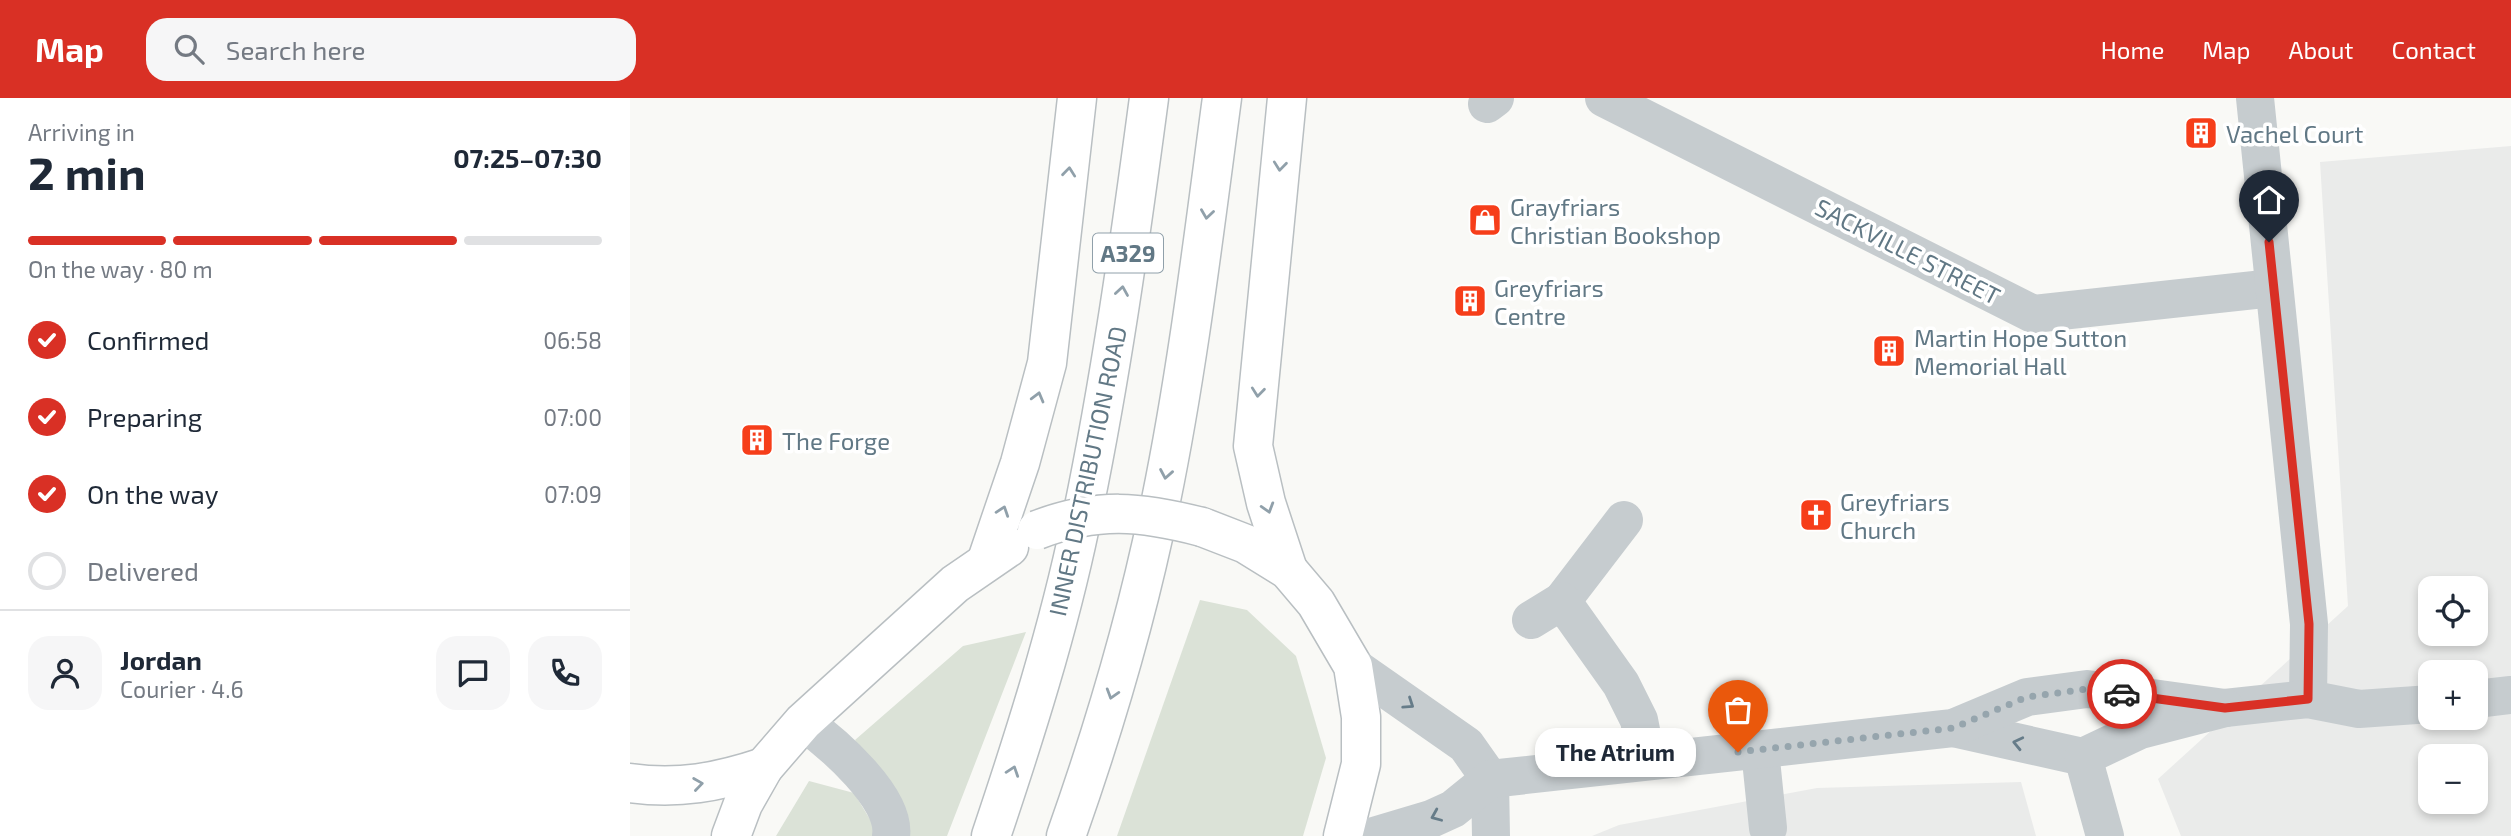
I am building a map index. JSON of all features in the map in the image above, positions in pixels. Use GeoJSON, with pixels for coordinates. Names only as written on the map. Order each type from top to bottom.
{"type":"FeatureCollection","features":[{"type":"Feature","properties":{"kind":"main road"},"geometry":{"type":"LineString","coordinates":[[986,560],[1020,463],[1047,363],[1077,98]]}},
{"type":"Feature","properties":{"kind":"main road","name":"INNER DISTRIBUTION ROAD"},"geometry":{"type":"LineString","coordinates":[[991,836],[1018,754],[1080,529],[1125,274],[1149,98]]}},
{"type":"Feature","properties":{"kind":"main road","name":"A329"},"geometry":{"type":"LineString","coordinates":[[1066,836],[1131,629],[1161,500],[1197,286],[1222,98]]}},
{"type":"Feature","properties":{"kind":"main road"},"geometry":{"type":"LineString","coordinates":[[1287,98],[1253,446],[1266,503],[1288,570]]}},
{"type":"Feature","properties":{"kind":"main road"},"geometry":{"type":"LineString","coordinates":[[731,836],[743,804],[764,767],[803,722],[986,560],[1037,530],[1069,519],[1107,512],[1146,514],[1202,527],[1246,544],[1288,570],[1316,603],[1353,666],[1361,717],[1361,764],[1343,836]]}},
{"type":"Feature","properties":{"kind":"main road"},"geometry":{"type":"LineString","coordinates":[[630,783],[683,786],[722,781],[764,767]]}},
{"type":"Feature","properties":{"kind":"street","name":"SACKVILLE STREET"},"geometry":{"type":"LineString","coordinates":[[1604,98],[2034,314],[2273,288]]}},
{"type":"Feature","properties":{"kind":"street"},"geometry":{"type":"LineString","coordinates":[[2255,98],[2309,624],[2308,699]]}},
{"type":"Feature","properties":{"kind":"street"},"geometry":{"type":"LineString","coordinates":[[1624,520],[1547,610],[1621,684],[1639,720],[1647,761]]}},
{"type":"Feature","properties":{"kind":"street"},"geometry":{"type":"LineString","coordinates":[[1353,666],[1466,745],[1490,779],[1491,836]]}},
{"type":"Feature","properties":{"kind":"street"},"geometry":{"type":"LineString","coordinates":[[1374,836],[1453,809],[1490,779],[1953,728],[2027,697],[2087,689],[2225,708]]}},
{"type":"Feature","properties":{"kind":"street"},"geometry":{"type":"LineString","coordinates":[[2488,698],[2511,695]]}},
{"type":"Feature","properties":{"kind":"street"},"geometry":{"type":"LineString","coordinates":[[1953,728],[2083,757],[2140,730],[2225,708],[2308,699],[2359,709],[2418,705]]}},
{"type":"Feature","properties":{"kind":"street"},"geometry":{"type":"LineString","coordinates":[[803,722],[831,742],[857,770],[882,804],[891,836]]}},
{"type":"Feature","properties":{"kind":"street"},"geometry":{"type":"LineString","coordinates":[[1760,750],[1768,828]]}},
{"type":"Feature","properties":{"kind":"street"},"geometry":{"type":"LineString","coordinates":[[2083,757],[2105,836]]}},
{"type":"Feature","properties":{"kind":"shaded area"},"geometry":{"type":"Polygon","coordinates":[[[2511,146],[2511,836],[2181,836],[2158,779],[2348,606],[2320,162],[2511,146]]]}},
{"type":"Feature","properties":{"kind":"shaded area"},"geometry":{"type":"Polygon","coordinates":[[[1200,600],[1247,610],[1296,656],[1326,758],[1303,836],[1117,836],[1200,600]]]}},
{"type":"Feature","properties":{"kind":"shaded area"},"geometry":{"type":"Polygon","coordinates":[[[1026,632],[947,836],[910,836],[892,798],[855,740],[963,646],[1026,632]]]}},
{"type":"Feature","properties":{"kind":"shaded area"},"geometry":{"type":"Polygon","coordinates":[[[809,781],[854,793],[880,836],[776,836],[809,781]]]}},
{"type":"Feature","properties":{"kind":"shaded area"},"geometry":{"type":"Polygon","coordinates":[[[2021,782],[2036,836],[1592,836],[1619,825],[1817,788],[2021,782]]]}},
{"type":"Feature","properties":{"kind":"way so far"},"geometry":{"type":"LineString","coordinates":[[1738,752],[1953,728],[2027,697],[2087,689],[2122,694]]}},
{"type":"Feature","properties":{"kind":"place","name":"Vachel Court"},"geometry":{"type":"Point","coordinates":[2201,133]}},
{"type":"Feature","properties":{"kind":"place","name":"Grayfriars Christian Bookshop"},"geometry":{"type":"Point","coordinates":[1485,220]}},
{"type":"Feature","properties":{"kind":"place","name":"Greyfriars Centre"},"geometry":{"type":"Point","coordinates":[1470,301]}},
{"type":"Feature","properties":{"kind":"place","name":"Martin Hope Sutton Memorial Hall"},"geometry":{"type":"Point","coordinates":[1889,351]}},
{"type":"Feature","properties":{"kind":"place","name":"The Forge"},"geometry":{"type":"Point","coordinates":[757,440]}},
{"type":"Feature","properties":{"kind":"place","name":"Greyfriars Church"},"geometry":{"type":"Point","coordinates":[1816,515]}},
{"type":"Feature","properties":{"kind":"place","name":"The Atrium"},"geometry":{"type":"Point","coordinates":[1738,752]}},
{"type":"Feature","properties":{"kind":"route"},"geometry":{"type":"LineString","coordinates":[[2122,694],[2225,708],[2308,699],[2309,624],[2269,242]]}}]}
